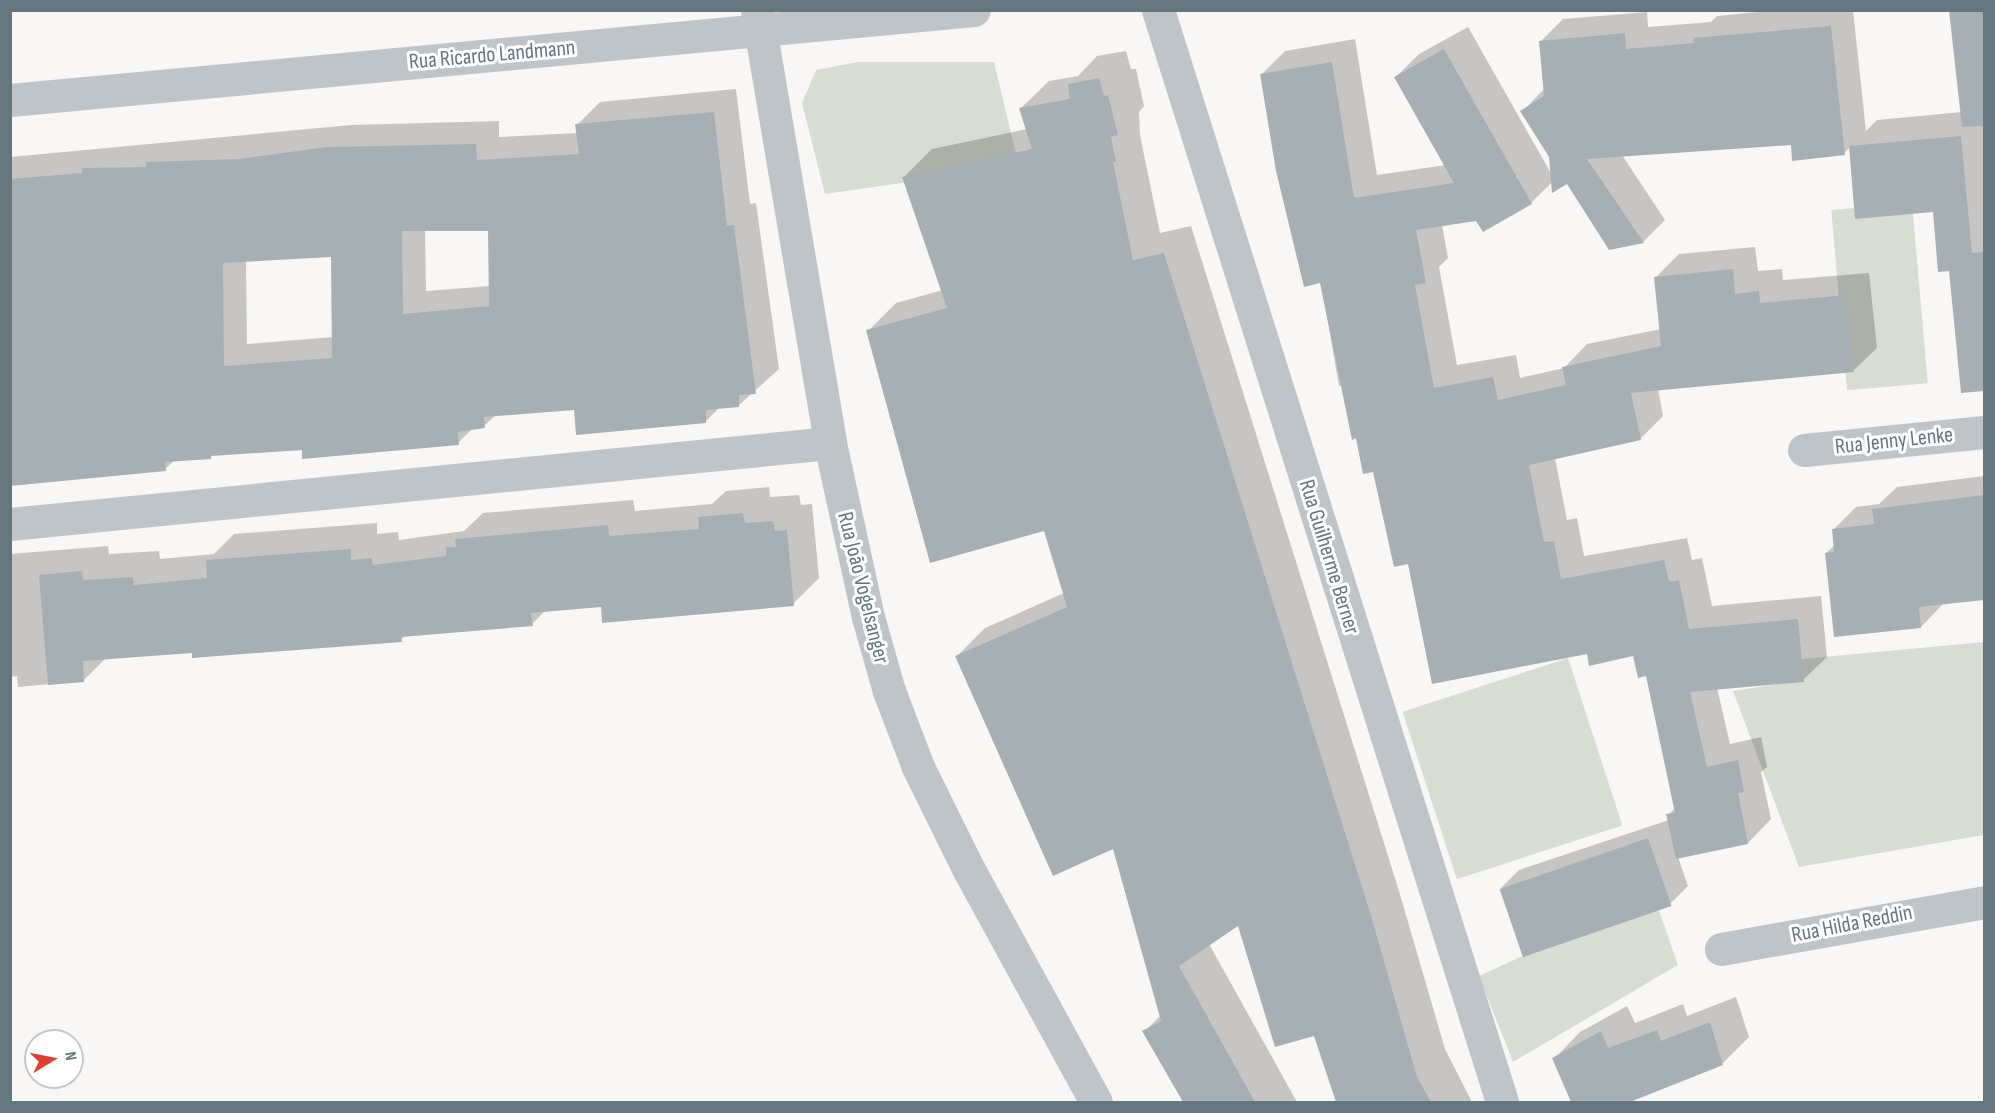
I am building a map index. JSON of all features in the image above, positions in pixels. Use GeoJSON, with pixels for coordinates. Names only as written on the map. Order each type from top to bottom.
{"type":"FeatureCollection","features":[{"type":"Feature","properties":{"kind":"street","name":"Rua Ricardo Landmann"},"geometry":{"type":"LineString","coordinates":[[10,100],[759,20],[974,10]]}},
{"type":"Feature","properties":{"kind":"street","name":"Rua Guilherme Berner"},"geometry":{"type":"LineString","coordinates":[[1158,10],[1502,1102]]}},
{"type":"Feature","properties":{"kind":"street","name":"Rua João Vogelsanger"},"geometry":{"type":"LineString","coordinates":[[759,20],[830,443],[868,617],[889,691],[918,767],[969,870],[1096,1102]]}},
{"type":"Feature","properties":{"kind":"street","name":"Rua Jenny Lenke"},"geometry":{"type":"LineString","coordinates":[[1804,450],[1984,432]]}},
{"type":"Feature","properties":{"kind":"street"},"geometry":{"type":"LineString","coordinates":[[10,524],[830,443]]}},
{"type":"Feature","properties":{"kind":"street","name":"Rua Hilda Reddin"},"geometry":{"type":"LineString","coordinates":[[1721,950],[1984,902]]}},
{"type":"Feature","properties":{"kind":"shaded area"},"geometry":{"type":"Polygon","coordinates":[[[858,62],[994,62],[1019,166],[825,194],[802,103],[816,70],[858,62]]]}},
{"type":"Feature","properties":{"kind":"shaded area"},"geometry":{"type":"Polygon","coordinates":[[[1912,203],[1928,383],[1847,390],[1831,210],[1912,203]]]}},
{"type":"Feature","properties":{"kind":"shaded area"},"geometry":{"type":"Polygon","coordinates":[[[1984,642],[1984,835],[1799,867],[1733,691],[1792,682],[1790,660],[1984,642]]]}},
{"type":"Feature","properties":{"kind":"shaded area"},"geometry":{"type":"Polygon","coordinates":[[[1568,658],[1622,825],[1457,879],[1403,712],[1568,658]]]}},
{"type":"Feature","properties":{"kind":"shaded area"},"geometry":{"type":"Polygon","coordinates":[[[1654,896],[1678,965],[1513,1062],[1479,976],[1654,896]]]}},
{"type":"Feature","properties":{"kind":"building"},"geometry":{"type":"Polygon","coordinates":[[[1949,10],[1984,10],[1984,126],[1962,127],[1949,10]]]}},
{"type":"Feature","properties":{"kind":"building"},"geometry":{"type":"Polygon","coordinates":[[[1831,26],[1845,155],[1792,161],[1791,145],[1587,159],[1644,243],[1609,250],[1567,184],[1552,193],[1549,157],[1520,111],[1544,96],[1539,41],[1625,33],[1626,49],[1694,43],[1693,38],[1831,26]]]}},
{"type":"Feature","properties":{"kind":"building"},"geometry":{"type":"Polygon","coordinates":[[[1444,49],[1532,204],[1483,232],[1476,221],[1416,230],[1426,283],[1415,285],[1434,388],[1493,377],[1498,400],[1566,385],[1562,367],[1661,346],[1654,277],[1733,269],[1735,294],[1759,291],[1760,303],[1847,295],[1854,372],[1631,393],[1641,440],[1529,465],[1544,542],[1554,541],[1561,579],[1664,560],[1669,582],[1679,580],[1689,629],[1798,619],[1804,682],[1690,692],[1707,767],[1738,760],[1744,792],[1738,793],[1748,844],[1676,859],[1666,814],[1675,813],[1646,676],[1638,678],[1633,656],[1589,666],[1587,654],[1432,684],[1408,564],[1394,567],[1373,472],[1363,474],[1356,438],[1352,440],[1320,283],[1304,287],[1276,171],[1260,74],[1332,62],[1354,198],[1454,183],[1394,77],[1444,49]]]}},
{"type":"Feature","properties":{"kind":"building"},"geometry":{"type":"Polygon","coordinates":[[[1099,78],[1104,96],[1108,95],[1118,135],[1111,137],[1116,162],[1113,162],[1133,260],[1164,253],[1372,919],[1417,1077],[1431,1102],[1336,1102],[1314,1036],[1275,1047],[1238,926],[1179,966],[1255,1102],[1183,1102],[1142,1031],[1161,1021],[1113,849],[1053,876],[955,656],[1067,607],[1044,531],[930,563],[866,330],[947,308],[902,177],[1032,149],[1019,108],[1070,99],[1068,84],[1099,78]]]}},
{"type":"Feature","properties":{"kind":"building"},"geometry":{"type":"Polygon","coordinates":[[[714,112],[727,226],[734,225],[756,394],[739,395],[739,407],[706,410],[706,423],[576,435],[574,410],[484,417],[485,428],[458,432],[459,445],[302,459],[302,450],[211,456],[211,459],[165,462],[166,471],[10,486],[10,179],[82,173],[82,168],[146,167],[146,162],[239,159],[327,147],[476,144],[477,160],[579,154],[575,124],[714,112]],[[402,231],[403,314],[489,306],[488,231],[402,231]],[[331,257],[223,263],[224,366],[332,358],[331,257]]]}},
{"type":"Feature","properties":{"kind":"building"},"geometry":{"type":"Polygon","coordinates":[[[1961,136],[1972,253],[1984,252],[1984,391],[1961,393],[1949,271],[1938,272],[1933,212],[1855,219],[1849,146],[1961,136]]]}},
{"type":"Feature","properties":{"kind":"building"},"geometry":{"type":"Polygon","coordinates":[[[1984,495],[1984,600],[1919,607],[1921,628],[1834,637],[1825,553],[1834,552],[1832,529],[1874,524],[1872,509],[1984,495]]]}},
{"type":"Feature","properties":{"kind":"building"},"geometry":{"type":"Polygon","coordinates":[[[743,513],[745,523],[773,521],[775,531],[787,530],[794,606],[602,623],[601,607],[531,613],[533,626],[401,637],[402,642],[192,658],[192,653],[83,661],[84,682],[48,685],[39,575],[82,571],[83,580],[133,577],[134,585],[207,578],[206,560],[351,549],[351,560],[372,558],[373,565],[446,556],[446,547],[456,547],[455,539],[608,525],[609,536],[699,529],[698,517],[743,513]]]}},
{"type":"Feature","properties":{"kind":"building"},"geometry":{"type":"Polygon","coordinates":[[[1648,838],[1671,906],[1523,957],[1500,889],[1648,838]]]}},
{"type":"Feature","properties":{"kind":"building"},"geometry":{"type":"Polygon","coordinates":[[[1710,1022],[1723,1065],[1630,1102],[1571,1102],[1552,1058],[1601,1031],[1608,1048],[1657,1030],[1661,1041],[1710,1022]]]}}]}
